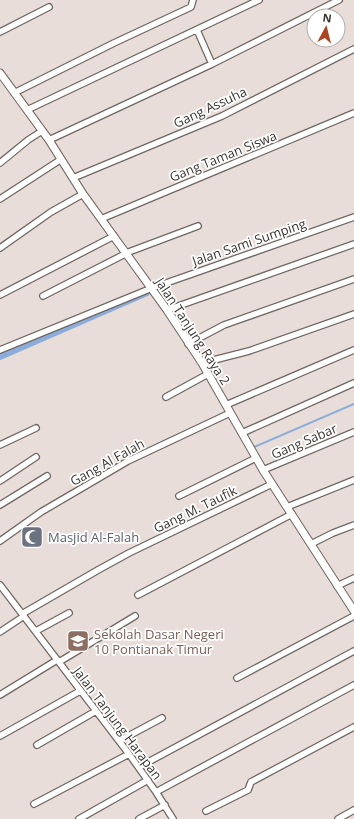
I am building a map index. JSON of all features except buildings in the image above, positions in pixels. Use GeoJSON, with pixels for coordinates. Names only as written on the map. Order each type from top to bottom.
{"type":"FeatureCollection","features":[{"type":"Feature","properties":{"kind":"street"},"geometry":{"type":"LineString","coordinates":[[14,93],[114,43],[191,7],[193,0]]}},
{"type":"Feature","properties":{"kind":"street"},"geometry":{"type":"LineString","coordinates":[[28,110],[259,0]]}},
{"type":"Feature","properties":{"kind":"street"},"geometry":{"type":"LineString","coordinates":[[49,140],[212,64],[339,0]]}},
{"type":"Feature","properties":{"kind":"street"},"geometry":{"type":"LineString","coordinates":[[0,32],[49,7]]}},
{"type":"Feature","properties":{"kind":"street"},"geometry":{"type":"LineString","coordinates":[[197,30],[212,64]]}},
{"type":"Feature","properties":{"kind":"street","name":"Gang Assuha"},"geometry":{"type":"LineString","coordinates":[[72,178],[222,116],[354,49]]}},
{"type":"Feature","properties":{"kind":"street","name":"Jalan Tanjung Raya 2"},"geometry":{"type":"LineString","coordinates":[[0,73],[49,140],[72,178],[152,288],[202,363],[263,470],[354,611]]}},
{"type":"Feature","properties":{"kind":"street","name":"Gang Taman Siswa"},"geometry":{"type":"LineString","coordinates":[[101,219],[354,113]]}},
{"type":"Feature","properties":{"kind":"street"},"geometry":{"type":"LineString","coordinates":[[0,163],[28,140],[42,131]]}},
{"type":"Feature","properties":{"kind":"street"},"geometry":{"type":"LineString","coordinates":[[0,199],[60,160]]}},
{"type":"Feature","properties":{"kind":"street"},"geometry":{"type":"LineString","coordinates":[[0,248],[51,212],[83,194]]}},
{"type":"Feature","properties":{"kind":"street","name":"Jalan Sami Sumping"},"geometry":{"type":"LineString","coordinates":[[0,350],[152,288],[354,218]]}},
{"type":"Feature","properties":{"kind":"street"},"geometry":{"type":"LineString","coordinates":[[43,296],[127,253],[198,226]]}},
{"type":"Feature","properties":{"kind":"street"},"geometry":{"type":"LineString","coordinates":[[0,296],[114,236]]}},
{"type":"Feature","properties":{"kind":"street"},"geometry":{"type":"LineString","coordinates":[[167,310],[354,244]]}},
{"type":"Feature","properties":{"kind":"street"},"geometry":{"type":"LineString","coordinates":[[188,344],[224,325],[354,279]]}},
{"type":"Feature","properties":{"kind":"street"},"geometry":{"type":"LineString","coordinates":[[202,363],[249,351],[354,314]]}},
{"type":"Feature","properties":{"kind":"street"},"geometry":{"type":"LineString","coordinates":[[226,405],[354,350]]}},
{"type":"Feature","properties":{"kind":"street"},"geometry":{"type":"LineString","coordinates":[[166,397],[208,374]]}},
{"type":"Feature","properties":{"kind":"street"},"geometry":{"type":"LineString","coordinates":[[242,433],[354,383]]}},
{"type":"Feature","properties":{"kind":"street","name":"Gang Al Falah"},"geometry":{"type":"LineString","coordinates":[[0,541],[41,512],[128,462],[230,413]]}},
{"type":"Feature","properties":{"kind":"street"},"geometry":{"type":"LineString","coordinates":[[0,445],[36,428]]}},
{"type":"Feature","properties":{"kind":"street","name":"Gang Sabar"},"geometry":{"type":"LineString","coordinates":[[263,470],[354,432]]}},
{"type":"Feature","properties":{"kind":"street"},"geometry":{"type":"LineString","coordinates":[[0,481],[36,457]]}},
{"type":"Feature","properties":{"kind":"street"},"geometry":{"type":"LineString","coordinates":[[179,496],[256,458]]}},
{"type":"Feature","properties":{"kind":"street"},"geometry":{"type":"LineString","coordinates":[[0,505],[48,476]]}},
{"type":"Feature","properties":{"kind":"street"},"geometry":{"type":"LineString","coordinates":[[287,506],[354,480]]}},
{"type":"Feature","properties":{"kind":"street","name":"Gang M. Taufik"},"geometry":{"type":"LineString","coordinates":[[0,632],[23,615],[129,553],[272,484]]}},
{"type":"Feature","properties":{"kind":"street"},"geometry":{"type":"LineString","coordinates":[[138,596],[292,514]]}},
{"type":"Feature","properties":{"kind":"street"},"geometry":{"type":"LineString","coordinates":[[311,544],[354,525]]}},
{"type":"Feature","properties":{"kind":"street"},"geometry":{"type":"LineString","coordinates":[[338,586],[354,578]]}},
{"type":"Feature","properties":{"kind":"street","name":"Jalan Tanjung Harapan"},"geometry":{"type":"LineString","coordinates":[[0,585],[139,767],[173,819]]}},
{"type":"Feature","properties":{"kind":"street"},"geometry":{"type":"LineString","coordinates":[[36,631],[69,613]]}},
{"type":"Feature","properties":{"kind":"street"},"geometry":{"type":"LineString","coordinates":[[0,695],[135,616]]}},
{"type":"Feature","properties":{"kind":"street"},"geometry":{"type":"LineString","coordinates":[[237,678],[354,616]]}},
{"type":"Feature","properties":{"kind":"street"},"geometry":{"type":"LineString","coordinates":[[139,767],[354,651]]}},
{"type":"Feature","properties":{"kind":"street"},"geometry":{"type":"LineString","coordinates":[[156,792],[354,685]]}},
{"type":"Feature","properties":{"kind":"street"},"geometry":{"type":"LineString","coordinates":[[0,736],[80,691]]}},
{"type":"Feature","properties":{"kind":"street"},"geometry":{"type":"LineString","coordinates":[[37,745],[96,711]]}},
{"type":"Feature","properties":{"kind":"street"},"geometry":{"type":"LineString","coordinates":[[119,741],[162,718]]}},
{"type":"Feature","properties":{"kind":"street"},"geometry":{"type":"LineString","coordinates":[[206,811],[248,790],[251,782],[354,727]]}},
{"type":"Feature","properties":{"kind":"street"},"geometry":{"type":"LineString","coordinates":[[34,804],[96,770],[129,754]]}},
{"type":"Feature","properties":{"kind":"street"},"geometry":{"type":"LineString","coordinates":[[79,819],[148,780]]}},
{"type":"Feature","properties":{"kind":"street"},"geometry":{"type":"LineString","coordinates":[[139,819],[165,805]]}},
{"type":"Feature","properties":{"kind":"street"},"geometry":{"type":"LineString","coordinates":[[338,819],[354,810]]}},
{"type":"Feature","properties":{"kind":"waterway"},"geometry":{"type":"LineString","coordinates":[[0,357],[147,293]]}},
{"type":"Feature","properties":{"kind":"waterway"},"geometry":{"type":"LineString","coordinates":[[254,447],[354,404]]}},
{"type":"Feature","properties":{"kind":"place","name":"Masjid Al-Falah"},"geometry":{"type":"Point","coordinates":[32,537]}},
{"type":"Feature","properties":{"kind":"place","name":"Sekolah Dasar Negeri 10 Pontianak Timur"},"geometry":{"type":"Point","coordinates":[78,641]}}]}
